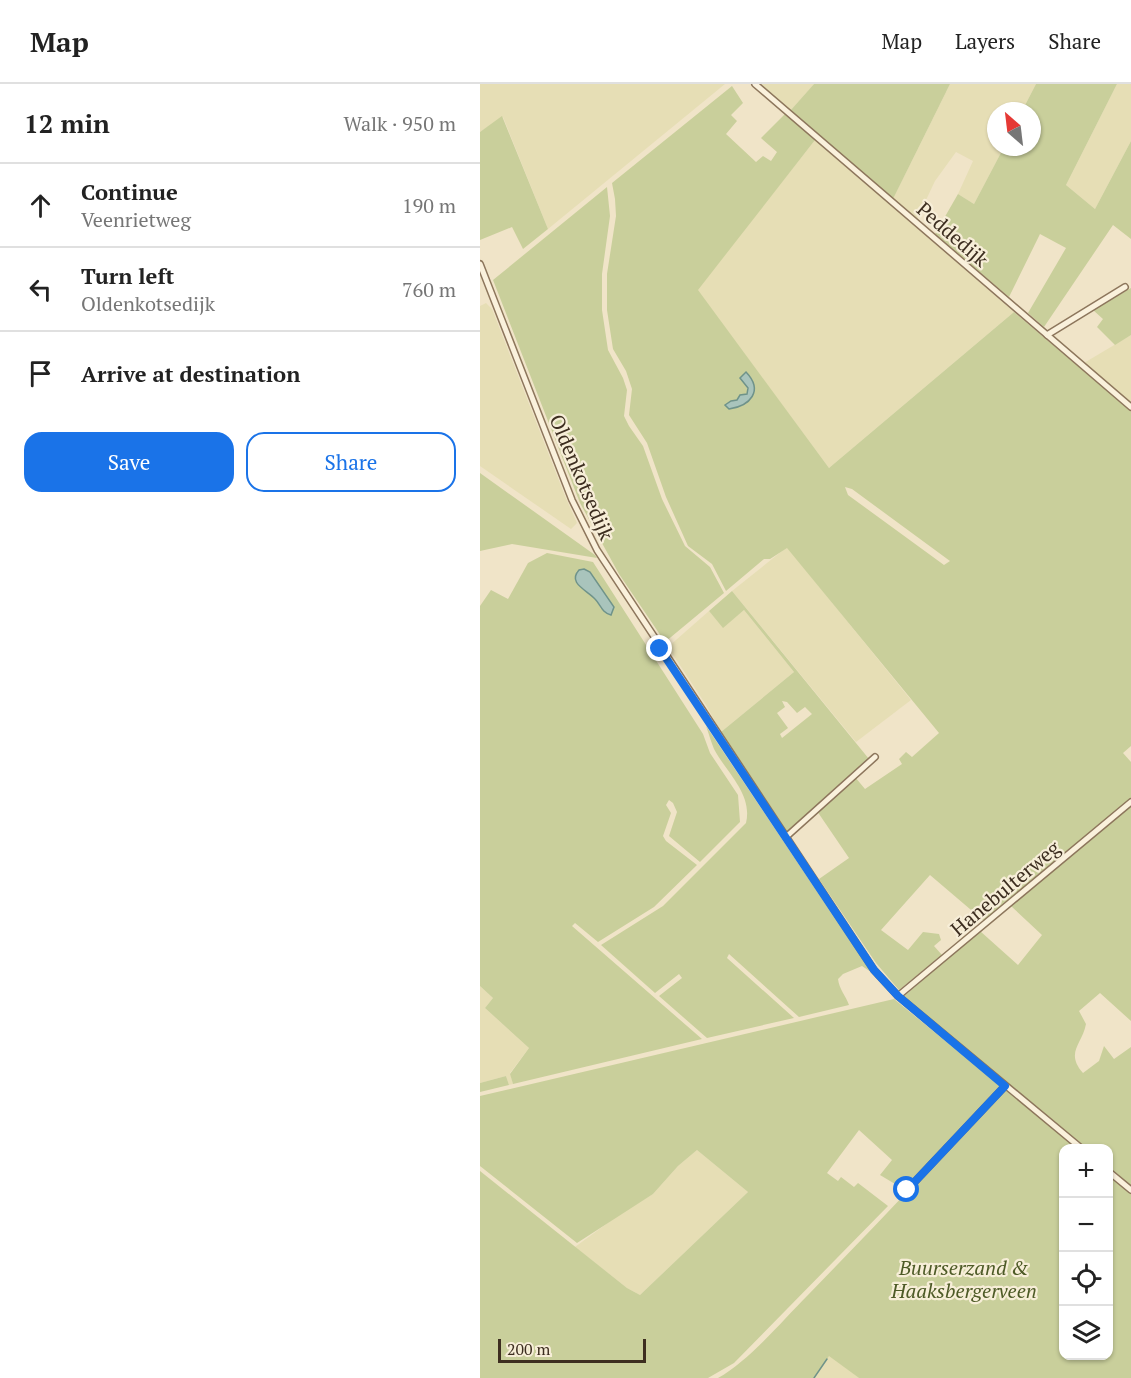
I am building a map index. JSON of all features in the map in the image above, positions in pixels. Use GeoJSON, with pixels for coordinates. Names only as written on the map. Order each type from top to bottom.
{"type":"FeatureCollection","features":[{"type":"Feature","properties":{"kind":"street","name":"Peddedijk"},"geometry":{"type":"LineString","coordinates":[[755,84],[1131,407]]}},
{"type":"Feature","properties":{"kind":"street","name":"Oldenkotsedijk"},"geometry":{"type":"LineString","coordinates":[[480,264],[572,500],[595,547],[874,970],[898,996],[1075,1144]]}},
{"type":"Feature","properties":{"kind":"street"},"geometry":{"type":"LineString","coordinates":[[480,283],[486,278]]}},
{"type":"Feature","properties":{"kind":"street"},"geometry":{"type":"LineString","coordinates":[[1047,335],[1125,287]]}},
{"type":"Feature","properties":{"kind":"street"},"geometry":{"type":"LineString","coordinates":[[786,837],[874,757]]}},
{"type":"Feature","properties":{"kind":"street","name":"Hanebulterweg"},"geometry":{"type":"LineString","coordinates":[[898,996],[1131,802]]}},
{"type":"Feature","properties":{"kind":"street"},"geometry":{"type":"LineString","coordinates":[[907,1190],[1005,1086]]}},
{"type":"Feature","properties":{"kind":"street"},"geometry":{"type":"LineString","coordinates":[[1113,1175],[1131,1190]]}},
{"type":"Feature","properties":{"kind":"shaded area"},"geometry":{"type":"Polygon","coordinates":[[[480,84],[725,84],[548,229],[503,117],[480,132],[480,84]]]}},
{"type":"Feature","properties":{"kind":"shaded area"},"geometry":{"type":"Polygon","coordinates":[[[759,84],[814,84],[790,111],[759,84]]]}},
{"type":"Feature","properties":{"kind":"shaded area"},"geometry":{"type":"Polygon","coordinates":[[[950,84],[1036,84],[1027,102],[987,102],[987,156],[999,156],[974,204],[958,194],[973,161],[956,152],[935,181],[917,219],[893,199],[950,84]]]}},
{"type":"Feature","properties":{"kind":"shaded area"},"geometry":{"type":"Polygon","coordinates":[[[1117,84],[1131,84],[1131,141],[1095,209],[1066,185],[1117,84]]]}},
{"type":"Feature","properties":{"kind":"shaded area"},"geometry":{"type":"Polygon","coordinates":[[[815,140],[1014,312],[829,468],[697,290],[815,140]]]}},
{"type":"Feature","properties":{"kind":"shaded area"},"geometry":{"type":"Polygon","coordinates":[[[486,303],[492,309],[577,523],[571,529],[480,466],[480,306],[486,303]]]}},
{"type":"Feature","properties":{"kind":"shaded area"},"geometry":{"type":"Polygon","coordinates":[[[1131,335],[1131,402],[1084,363],[1131,335]]]}},
{"type":"Feature","properties":{"kind":"shaded area"},"geometry":{"type":"Polygon","coordinates":[[[787,547],[911,700],[856,742],[732,591],[787,547]]]}},
{"type":"Feature","properties":{"kind":"shaded area"},"geometry":{"type":"Polygon","coordinates":[[[744,610],[794,672],[721,732],[668,647],[709,611],[723,627],[744,610]]]}},
{"type":"Feature","properties":{"kind":"shaded area"},"geometry":{"type":"Polygon","coordinates":[[[480,986],[493,998],[485,1008],[529,1048],[510,1073],[513,1084],[509,1085],[506,1076],[480,1083],[480,986]]]}},
{"type":"Feature","properties":{"kind":"shaded area"},"geometry":{"type":"Polygon","coordinates":[[[697,1150],[748,1192],[640,1295],[627,1288],[575,1247],[620,1214],[653,1194],[678,1166],[697,1150]]]}},
{"type":"Feature","properties":{"kind":"shaded area"},"geometry":{"type":"Polygon","coordinates":[[[829,1355],[859,1378],[814,1378],[829,1355]]]}},
{"type":"Feature","properties":{"kind":"green space"},"geometry":{"type":"Polygon","coordinates":[[[814,84],[950,84],[893,199],[790,111],[814,84]]]}},
{"type":"Feature","properties":{"kind":"green space"},"geometry":{"type":"Polygon","coordinates":[[[1036,84],[1117,84],[1066,185],[1095,209],[1131,141],[1131,239],[1113,225],[1044,327],[1028,313],[1066,248],[1040,234],[1009,297],[935,234],[958,194],[974,204],[999,156],[1041,156],[1041,102],[1027,102],[1036,84]]]}},
{"type":"Feature","properties":{"kind":"green space"},"geometry":{"type":"Polygon","coordinates":[[[732,86],[743,103],[731,115],[737,121],[726,134],[756,162],[763,156],[771,161],[777,152],[761,138],[785,114],[815,140],[698,290],[829,468],[1014,312],[1131,411],[1131,746],[1123,753],[1131,762],[1131,798],[984,921],[930,875],[881,930],[908,950],[923,932],[939,934],[941,940],[934,946],[942,955],[899,990],[876,963],[819,879],[849,858],[817,811],[855,777],[865,789],[902,764],[899,759],[906,752],[912,757],[939,733],[787,548],[770,559],[764,559],[726,591],[712,564],[688,546],[666,497],[647,443],[629,415],[632,389],[626,371],[613,349],[607,310],[607,274],[616,216],[612,183],[732,86]],[[741,380],[746,384],[748,392],[745,396],[742,394],[737,400],[728,404],[735,408],[746,404],[755,388],[741,380]],[[845,487],[848,495],[944,565],[950,561],[852,489],[845,487]]]}},
{"type":"Feature","properties":{"kind":"green space"},"geometry":{"type":"Polygon","coordinates":[[[502,116],[548,229],[523,249],[512,227],[480,240],[480,132],[502,116]]]}},
{"type":"Feature","properties":{"kind":"green space"},"geometry":{"type":"Polygon","coordinates":[[[607,187],[610,216],[602,274],[602,310],[608,350],[627,390],[624,416],[643,446],[662,499],[685,546],[710,567],[724,593],[665,642],[619,574],[580,503],[493,280],[607,187]]]}},
{"type":"Feature","properties":{"kind":"green space"},"geometry":{"type":"Polygon","coordinates":[[[1131,288],[1131,335],[1115,345],[1097,327],[1103,319],[1093,310],[1131,288]]]}},
{"type":"Feature","properties":{"kind":"green space"},"geometry":{"type":"Polygon","coordinates":[[[480,473],[597,558],[512,544],[480,551],[480,473]]]}},
{"type":"Feature","properties":{"kind":"green space"},"geometry":{"type":"Polygon","coordinates":[[[547,553],[593,562],[703,734],[710,753],[738,795],[740,822],[700,862],[669,836],[677,812],[669,800],[666,805],[671,813],[663,836],[666,841],[697,865],[654,907],[598,942],[575,923],[572,926],[702,1039],[513,1084],[510,1074],[529,1048],[485,1008],[493,998],[480,986],[480,606],[491,590],[508,599],[528,563],[547,553]],[[577,571],[575,577],[597,601],[601,609],[609,601],[590,572],[577,571]]]}},
{"type":"Feature","properties":{"kind":"green space"},"geometry":{"type":"Polygon","coordinates":[[[732,591],[869,759],[787,832],[721,732],[794,672],[744,610],[723,628],[709,611],[732,591]],[[782,701],[785,707],[777,713],[788,728],[780,734],[782,738],[812,714],[805,707],[797,713],[787,702],[782,701]]]}},
{"type":"Feature","properties":{"kind":"green space"},"geometry":{"type":"Polygon","coordinates":[[[706,726],[871,972],[862,966],[843,974],[838,979],[849,1005],[799,1017],[729,954],[727,958],[794,1018],[707,1038],[659,996],[682,978],[679,974],[655,993],[601,945],[663,906],[746,823],[746,802],[714,749],[706,726]]]}},
{"type":"Feature","properties":{"kind":"green space","name":"Buurserzand & Haaksbergerveen"},"geometry":{"type":"Polygon","coordinates":[[[1131,806],[1131,1021],[1100,993],[1079,1011],[1086,1024],[1076,1048],[1075,1059],[1083,1073],[1099,1061],[1104,1046],[1114,1059],[1131,1047],[1131,1378],[859,1378],[829,1356],[814,1378],[718,1378],[730,1371],[765,1340],[1008,1083],[903,997],[980,931],[1018,965],[1042,935],[1011,906],[1131,806]]]}},
{"type":"Feature","properties":{"kind":"green space"},"geometry":{"type":"Polygon","coordinates":[[[894,999],[1002,1087],[905,1190],[880,1175],[892,1160],[859,1130],[827,1173],[838,1181],[841,1177],[854,1187],[858,1183],[888,1206],[734,1363],[708,1378],[480,1378],[480,1171],[627,1288],[640,1295],[748,1192],[697,1150],[678,1166],[653,1194],[577,1243],[480,1166],[480,1096],[894,999]]]}},
{"type":"Feature","properties":{"kind":"green space"},"geometry":{"type":"Polygon","coordinates":[[[506,1076],[509,1085],[480,1092],[480,1083],[506,1076]]]}},
{"type":"Feature","properties":{"kind":"water"},"geometry":{"type":"Polygon","coordinates":[[[746,372],[754,385],[752,396],[743,405],[729,409],[725,405],[737,400],[740,395],[747,394],[748,388],[740,378],[746,372]]]}},
{"type":"Feature","properties":{"kind":"water"},"geometry":{"type":"Polygon","coordinates":[[[584,569],[590,572],[614,607],[611,615],[603,610],[595,599],[577,583],[576,575],[579,570],[584,569]]]}},
{"type":"Feature","properties":{"kind":"waterway"},"geometry":{"type":"LineString","coordinates":[[814,1378],[827,1359]]}},
{"type":"Feature","properties":{"kind":"route"},"geometry":{"type":"LineString","coordinates":[[660,649],[874,970],[898,996],[1005,1086],[907,1190]]}}]}
